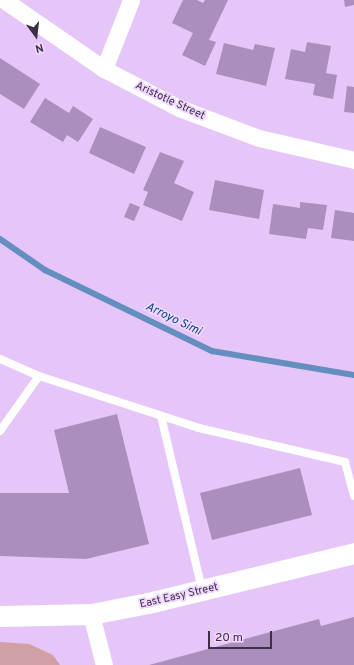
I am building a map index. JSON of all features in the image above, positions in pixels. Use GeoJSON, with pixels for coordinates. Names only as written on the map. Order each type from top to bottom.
{"type":"FeatureCollection","features":[{"type":"Feature","properties":{"kind":"street","name":"Aristotle Street"},"geometry":{"type":"LineString","coordinates":[[4,0],[104,69],[179,108],[259,138],[354,160]]}},
{"type":"Feature","properties":{"kind":"street"},"geometry":{"type":"LineString","coordinates":[[104,69],[131,0]]}},
{"type":"Feature","properties":{"kind":"street","name":"East Easy Street"},"geometry":{"type":"LineString","coordinates":[[0,616],[91,614],[148,603],[354,554]]}},
{"type":"Feature","properties":{"kind":"street"},"geometry":{"type":"LineString","coordinates":[[91,614],[104,665]]}},
{"type":"Feature","properties":{"kind":"lane"},"geometry":{"type":"LineString","coordinates":[[0,358],[39,376],[199,428],[346,462],[354,496]]}},
{"type":"Feature","properties":{"kind":"lane"},"geometry":{"type":"LineString","coordinates":[[0,431],[39,376]]}},
{"type":"Feature","properties":{"kind":"lane"},"geometry":{"type":"LineString","coordinates":[[161,416],[202,590]]}},
{"type":"Feature","properties":{"kind":"shaded area"},"geometry":{"type":"Polygon","coordinates":[[[0,642],[29,644],[53,655],[60,665],[0,665],[0,642]]]}},
{"type":"Feature","properties":{"kind":"building"},"geometry":{"type":"Polygon","coordinates":[[[183,0],[197,0],[203,3],[205,0],[228,0],[209,40],[216,42],[205,66],[182,55],[193,33],[172,23],[183,0]]]}},
{"type":"Feature","properties":{"kind":"building"},"geometry":{"type":"Polygon","coordinates":[[[344,0],[354,0],[354,5],[345,7],[344,0]]]}},
{"type":"Feature","properties":{"kind":"building"},"geometry":{"type":"Polygon","coordinates":[[[307,42],[331,46],[326,73],[337,75],[333,99],[313,95],[315,84],[285,79],[291,49],[305,52],[307,42]]]}},
{"type":"Feature","properties":{"kind":"building"},"geometry":{"type":"Polygon","coordinates":[[[224,43],[253,50],[255,44],[275,48],[266,86],[216,74],[224,43]]]}},
{"type":"Feature","properties":{"kind":"building"},"geometry":{"type":"Polygon","coordinates":[[[0,58],[40,84],[24,109],[0,94],[0,58]]]}},
{"type":"Feature","properties":{"kind":"building"},"geometry":{"type":"Polygon","coordinates":[[[347,86],[354,87],[354,113],[344,112],[347,86]]]}},
{"type":"Feature","properties":{"kind":"building"},"geometry":{"type":"Polygon","coordinates":[[[45,98],[69,113],[73,106],[93,119],[78,142],[67,135],[63,142],[30,122],[45,98]]]}},
{"type":"Feature","properties":{"kind":"building"},"geometry":{"type":"Polygon","coordinates":[[[100,127],[146,147],[134,174],[89,153],[100,127]]]}},
{"type":"Feature","properties":{"kind":"building"},"geometry":{"type":"Polygon","coordinates":[[[160,152],[184,161],[174,183],[194,192],[182,221],[143,205],[148,192],[143,190],[160,152]]]}},
{"type":"Feature","properties":{"kind":"building"},"geometry":{"type":"Polygon","coordinates":[[[215,180],[264,190],[259,219],[209,210],[215,180]]]}},
{"type":"Feature","properties":{"kind":"building"},"geometry":{"type":"Polygon","coordinates":[[[300,202],[327,205],[323,230],[308,228],[306,239],[269,234],[273,204],[300,208],[300,202]]]}},
{"type":"Feature","properties":{"kind":"building"},"geometry":{"type":"Polygon","coordinates":[[[130,203],[140,207],[134,221],[124,217],[130,203]]]}},
{"type":"Feature","properties":{"kind":"building"},"geometry":{"type":"Polygon","coordinates":[[[335,210],[354,213],[354,241],[331,238],[335,210]]]}},
{"type":"Feature","properties":{"kind":"building"},"geometry":{"type":"Polygon","coordinates":[[[117,414],[149,544],[86,559],[0,556],[0,493],[69,493],[54,430],[117,414]]]}},
{"type":"Feature","properties":{"kind":"building"},"geometry":{"type":"Polygon","coordinates":[[[300,468],[312,515],[212,540],[200,493],[300,468]]]}},
{"type":"Feature","properties":{"kind":"building"},"geometry":{"type":"Polygon","coordinates":[[[354,617],[354,665],[149,665],[319,619],[321,626],[354,617]]]}},
{"type":"Feature","properties":{"kind":"waterway","name":"Arroyo Simi"},"geometry":{"type":"LineString","coordinates":[[0,239],[45,270],[212,351],[354,375]]}}]}
